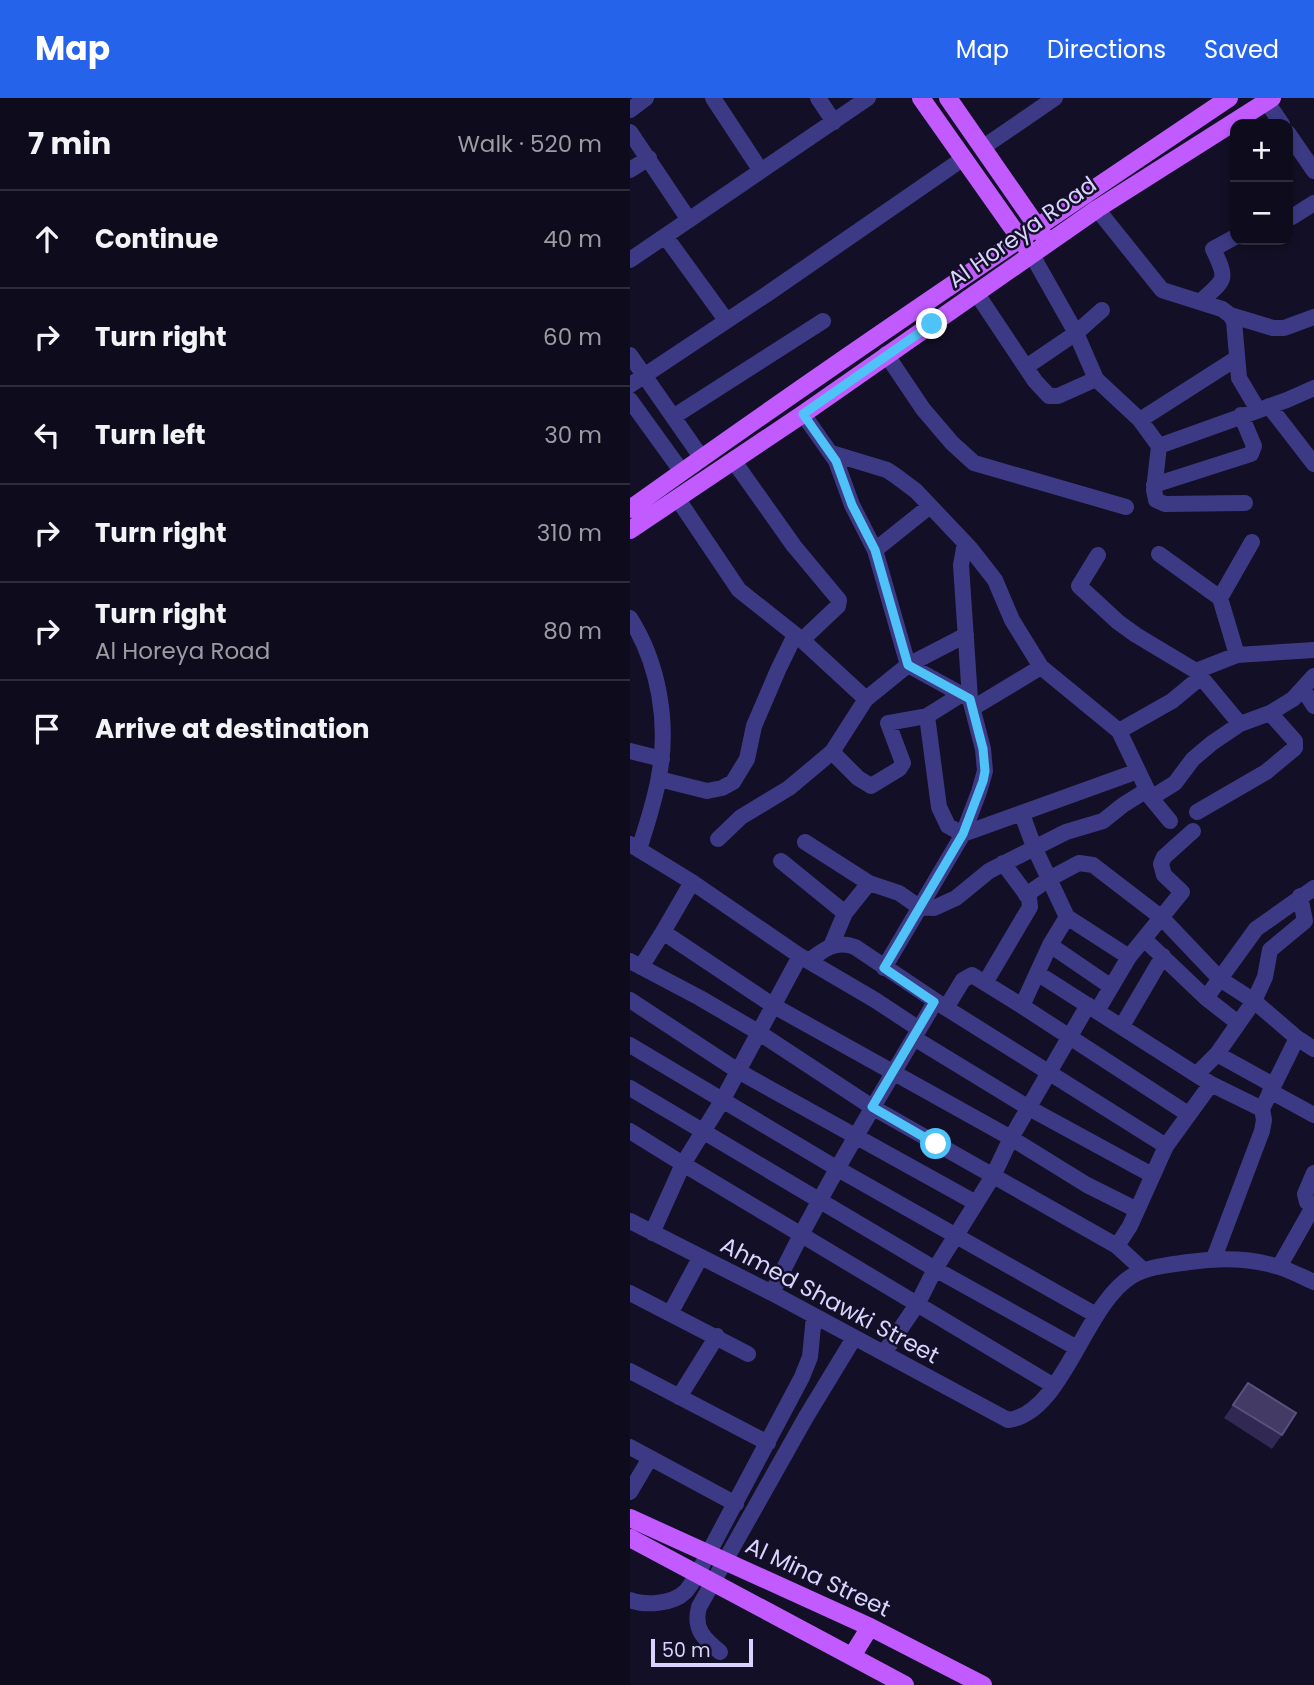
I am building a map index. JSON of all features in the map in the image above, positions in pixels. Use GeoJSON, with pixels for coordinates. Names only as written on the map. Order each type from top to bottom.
{"type":"FeatureCollection","features":[{"type":"Feature","properties":{"kind":"main road"},"geometry":{"type":"LineString","coordinates":[[921,98],[1032,255]]}},
{"type":"Feature","properties":{"kind":"main road"},"geometry":{"type":"LineString","coordinates":[[948,98],[1049,244]]}},
{"type":"Feature","properties":{"kind":"main road","name":"Al Horeya Road"},"geometry":{"type":"LineString","coordinates":[[630,509],[701,457],[1037,226],[1229,98]]}},
{"type":"Feature","properties":{"kind":"main road","name":"Al Horeya Road"},"geometry":{"type":"LineString","coordinates":[[1246,119],[1269,100]]}},
{"type":"Feature","properties":{"kind":"main road","name":"Al Horeya Road"},"geometry":{"type":"LineString","coordinates":[[630,530],[803,414],[1097,209],[1230,132]]}},
{"type":"Feature","properties":{"kind":"main road","name":"Al Mina Street"},"geometry":{"type":"LineString","coordinates":[[630,1518],[870,1627],[983,1685]]}},
{"type":"Feature","properties":{"kind":"main road"},"geometry":{"type":"LineString","coordinates":[[630,1538],[905,1685]]}},
{"type":"Feature","properties":{"kind":"main road"},"geometry":{"type":"LineString","coordinates":[[852,1657],[870,1627]]}},
{"type":"Feature","properties":{"kind":"street"},"geometry":{"type":"LineString","coordinates":[[630,110],[646,98]]}},
{"type":"Feature","properties":{"kind":"street"},"geometry":{"type":"LineString","coordinates":[[713,98],[761,170]]}},
{"type":"Feature","properties":{"kind":"street"},"geometry":{"type":"LineString","coordinates":[[818,98],[834,122]]}},
{"type":"Feature","properties":{"kind":"street"},"geometry":{"type":"LineString","coordinates":[[631,256],[689,220],[868,98]]}},
{"type":"Feature","properties":{"kind":"street"},"geometry":{"type":"LineString","coordinates":[[982,148],[1055,98]]}},
{"type":"Feature","properties":{"kind":"street"},"geometry":{"type":"LineString","coordinates":[[1269,100],[1279,119]]}},
{"type":"Feature","properties":{"kind":"street"},"geometry":{"type":"LineString","coordinates":[[630,132],[689,220]]}},
{"type":"Feature","properties":{"kind":"street"},"geometry":{"type":"LineString","coordinates":[[1293,140],[1314,171]]}},
{"type":"Feature","properties":{"kind":"street"},"geometry":{"type":"LineString","coordinates":[[630,170],[649,158]]}},
{"type":"Feature","properties":{"kind":"street"},"geometry":{"type":"LineString","coordinates":[[630,385],[964,158]]}},
{"type":"Feature","properties":{"kind":"street"},"geometry":{"type":"LineString","coordinates":[[1293,214],[1314,203]]}},
{"type":"Feature","properties":{"kind":"street"},"geometry":{"type":"LineString","coordinates":[[1097,209],[1162,290],[1201,301],[1266,328],[1279,329],[1314,317]]}},
{"type":"Feature","properties":{"kind":"street"},"geometry":{"type":"LineString","coordinates":[[665,236],[726,320]]}},
{"type":"Feature","properties":{"kind":"street"},"geometry":{"type":"LineString","coordinates":[[1201,301],[1220,284],[1224,276],[1213,249],[1230,240]]}},
{"type":"Feature","properties":{"kind":"street"},"geometry":{"type":"LineString","coordinates":[[1032,255],[1076,333],[1096,379],[1140,420],[1159,446],[1154,485],[1156,500],[1165,504],[1245,503]]}},
{"type":"Feature","properties":{"kind":"street"},"geometry":{"type":"LineString","coordinates":[[977,294],[1035,381],[1047,394],[1053,397],[1096,379]]}},
{"type":"Feature","properties":{"kind":"street"},"geometry":{"type":"LineString","coordinates":[[1026,367],[1076,333],[1102,310]]}},
{"type":"Feature","properties":{"kind":"street"},"geometry":{"type":"LineString","coordinates":[[1230,315],[1234,321],[1239,378],[1314,464]]}},
{"type":"Feature","properties":{"kind":"street"},"geometry":{"type":"LineString","coordinates":[[673,417],[823,321]]}},
{"type":"Feature","properties":{"kind":"street"},"geometry":{"type":"LineString","coordinates":[[886,354],[923,409],[952,443],[974,463],[1126,507]]}},
{"type":"Feature","properties":{"kind":"street"},"geometry":{"type":"LineString","coordinates":[[630,355],[701,457]]}},
{"type":"Feature","properties":{"kind":"street"},"geometry":{"type":"LineString","coordinates":[[1140,420],[1237,358]]}},
{"type":"Feature","properties":{"kind":"street"},"geometry":{"type":"LineString","coordinates":[[1159,446],[1314,388]]}},
{"type":"Feature","properties":{"kind":"street"},"geometry":{"type":"LineString","coordinates":[[630,400],[681,472]]}},
{"type":"Feature","properties":{"kind":"street"},"geometry":{"type":"LineString","coordinates":[[803,414],[831,453],[852,505],[875,550],[908,665],[968,700]]}},
{"type":"Feature","properties":{"kind":"street"},"geometry":{"type":"LineString","coordinates":[[1154,485],[1251,454],[1254,446],[1241,415]]}},
{"type":"Feature","properties":{"kind":"street"},"geometry":{"type":"LineString","coordinates":[[831,453],[887,470],[916,491],[965,543],[995,580],[1012,620],[1041,667],[1119,731],[1149,794],[1170,821]]}},
{"type":"Feature","properties":{"kind":"street"},"geometry":{"type":"LineString","coordinates":[[659,779],[706,791],[716,790],[733,782],[747,759],[754,726],[799,638],[838,606],[839,600],[794,546],[733,460]]}},
{"type":"Feature","properties":{"kind":"street"},"geometry":{"type":"LineString","coordinates":[[677,498],[739,590],[799,638],[866,699]]}},
{"type":"Feature","properties":{"kind":"street"},"geometry":{"type":"LineString","coordinates":[[875,550],[930,506]]}},
{"type":"Feature","properties":{"kind":"street"},"geometry":{"type":"LineString","coordinates":[[1220,598],[1252,542]]}},
{"type":"Feature","properties":{"kind":"street"},"geometry":{"type":"LineString","coordinates":[[884,968],[963,834],[985,771],[981,736],[968,700],[967,635],[961,565],[965,543]]}},
{"type":"Feature","properties":{"kind":"street"},"geometry":{"type":"LineString","coordinates":[[1159,554],[1220,598],[1237,655]]}},
{"type":"Feature","properties":{"kind":"street"},"geometry":{"type":"LineString","coordinates":[[1098,555],[1079,586],[1118,622],[1198,674],[1240,724]]}},
{"type":"Feature","properties":{"kind":"street"},"geometry":{"type":"LineString","coordinates":[[633,629],[655,673],[660,697],[662,759],[659,779],[634,847],[692,882],[1029,1108],[1152,1175]]}},
{"type":"Feature","properties":{"kind":"street"},"geometry":{"type":"LineString","coordinates":[[718,839],[737,820],[789,788],[832,752],[866,699],[908,665],[967,635]]}},
{"type":"Feature","properties":{"kind":"street"},"geometry":{"type":"LineString","coordinates":[[1119,731],[1172,701],[1198,674],[1237,655],[1314,650]]}},
{"type":"Feature","properties":{"kind":"street"},"geometry":{"type":"LineString","coordinates":[[832,752],[858,778],[869,786],[875,785],[899,769],[902,763],[888,723],[927,716],[1041,667]]}},
{"type":"Feature","properties":{"kind":"street"},"geometry":{"type":"LineString","coordinates":[[806,842],[869,883],[899,893],[919,907],[934,908],[949,902],[989,870],[1066,832],[1103,821],[1122,805],[1175,782],[1202,751],[1240,724],[1270,713],[1293,699],[1314,676]]}},
{"type":"Feature","properties":{"kind":"street"},"geometry":{"type":"LineString","coordinates":[[1303,689],[1314,706]]}},
{"type":"Feature","properties":{"kind":"street"},"geometry":{"type":"LineString","coordinates":[[1197,811],[1266,772],[1295,748],[1295,741],[1270,713]]}},
{"type":"Feature","properties":{"kind":"street"},"geometry":{"type":"LineString","coordinates":[[927,716],[939,807],[948,826],[963,834],[1138,771]]}},
{"type":"Feature","properties":{"kind":"street"},"geometry":{"type":"LineString","coordinates":[[630,751],[662,759]]}},
{"type":"Feature","properties":{"kind":"street"},"geometry":{"type":"LineString","coordinates":[[1022,814],[1034,847],[1067,917],[1129,957]]}},
{"type":"Feature","properties":{"kind":"street"},"geometry":{"type":"LineString","coordinates":[[884,1353],[918,1303],[935,1269],[993,1176],[1011,1138],[1070,1039],[1129,957],[1182,892],[1164,875],[1162,861],[1193,831]]}},
{"type":"Feature","properties":{"kind":"street"},"geometry":{"type":"LineString","coordinates":[[781,861],[845,913]]}},
{"type":"Feature","properties":{"kind":"street"},"geometry":{"type":"LineString","coordinates":[[985,983],[1029,911],[1030,903],[1026,895],[1003,863]]}},
{"type":"Feature","properties":{"kind":"street"},"geometry":{"type":"LineString","coordinates":[[1026,895],[1079,863],[1090,864],[1162,918],[1220,979],[1254,1001],[1297,1038],[1314,1048]]}},
{"type":"Feature","properties":{"kind":"street"},"geometry":{"type":"LineString","coordinates":[[692,882],[663,932],[636,964],[758,1032],[872,1107],[1117,1246],[1143,1270]]}},
{"type":"Feature","properties":{"kind":"street"},"geometry":{"type":"LineString","coordinates":[[831,946],[845,913],[869,883]]}},
{"type":"Feature","properties":{"kind":"street"},"geometry":{"type":"LineString","coordinates":[[1206,998],[1256,929],[1307,892]]}},
{"type":"Feature","properties":{"kind":"street"},"geometry":{"type":"LineString","coordinates":[[1117,1246],[1138,1210],[1166,1146],[1188,1114],[1217,1054],[1254,1001],[1265,977],[1270,950],[1306,921],[1307,892]]}},
{"type":"Feature","properties":{"kind":"street"},"geometry":{"type":"LineString","coordinates":[[1022,1006],[1050,945],[1067,917]]}},
{"type":"Feature","properties":{"kind":"street"},"geometry":{"type":"LineString","coordinates":[[1256,929],[1270,950]]}},
{"type":"Feature","properties":{"kind":"street"},"geometry":{"type":"LineString","coordinates":[[663,932],[774,1006],[1011,1138],[1087,1185],[1138,1210]]}},
{"type":"Feature","properties":{"kind":"street"},"geometry":{"type":"LineString","coordinates":[[1144,939],[1206,998],[1238,1023]]}},
{"type":"Feature","properties":{"kind":"street"},"geometry":{"type":"LineString","coordinates":[[652,1233],[682,1164],[722,1101],[758,1032],[805,958],[842,944],[855,947],[940,1005],[1166,1146]]}},
{"type":"Feature","properties":{"kind":"street"},"geometry":{"type":"LineString","coordinates":[[1050,945],[1110,986]]}},
{"type":"Feature","properties":{"kind":"street"},"geometry":{"type":"LineString","coordinates":[[1122,1026],[1163,956]]}},
{"type":"Feature","properties":{"kind":"street"},"geometry":{"type":"LineString","coordinates":[[1037,973],[1204,1079],[1262,1109]]}},
{"type":"Feature","properties":{"kind":"street"},"geometry":{"type":"LineString","coordinates":[[772,1293],[800,1234],[855,1135],[916,1034],[968,976],[975,976],[1188,1114]]}},
{"type":"Feature","properties":{"kind":"street"},"geometry":{"type":"LineString","coordinates":[[630,1000],[738,1071],[976,1203]]}},
{"type":"Feature","properties":{"kind":"street"},"geometry":{"type":"LineString","coordinates":[[1214,1258],[1262,1131],[1262,1109],[1297,1038]]}},
{"type":"Feature","properties":{"kind":"street"},"geometry":{"type":"LineString","coordinates":[[630,1045],[838,1169],[1096,1315]]}},
{"type":"Feature","properties":{"kind":"street"},"geometry":{"type":"LineString","coordinates":[[1217,1054],[1314,1115]]}},
{"type":"Feature","properties":{"kind":"street"},"geometry":{"type":"LineString","coordinates":[[630,1088],[935,1269],[1077,1348]]}},
{"type":"Feature","properties":{"kind":"street"},"geometry":{"type":"LineString","coordinates":[[630,1130],[682,1164],[1054,1386],[1096,1315],[1119,1286],[1143,1270],[1214,1258],[1279,1267],[1314,1282]]}},
{"type":"Feature","properties":{"kind":"street"},"geometry":{"type":"LineString","coordinates":[[1279,1267],[1313,1210],[1305,1195],[1314,1173]]}},
{"type":"Feature","properties":{"kind":"street","name":"Ahmed Shawki Street"},"geometry":{"type":"LineString","coordinates":[[630,1221],[772,1293],[1008,1420],[1035,1408],[1054,1386]]}},
{"type":"Feature","properties":{"kind":"street"},"geometry":{"type":"LineString","coordinates":[[671,1312],[700,1258]]}},
{"type":"Feature","properties":{"kind":"street"},"geometry":{"type":"LineString","coordinates":[[630,1293],[748,1354]]}},
{"type":"Feature","properties":{"kind":"street"},"geometry":{"type":"LineString","coordinates":[[718,1557],[736,1504],[808,1365],[814,1316]]}},
{"type":"Feature","properties":{"kind":"street"},"geometry":{"type":"LineString","coordinates":[[679,1397],[717,1336]]}},
{"type":"Feature","properties":{"kind":"street"},"geometry":{"type":"LineString","coordinates":[[720,1652],[703,1638],[697,1623],[706,1578],[854,1338]]}},
{"type":"Feature","properties":{"kind":"street"},"geometry":{"type":"LineString","coordinates":[[630,1371],[768,1443]]}},
{"type":"Feature","properties":{"kind":"street"},"geometry":{"type":"LineString","coordinates":[[630,1447],[736,1504]]}},
{"type":"Feature","properties":{"kind":"street"},"geometry":{"type":"LineString","coordinates":[[630,1492],[650,1458]]}},
{"type":"Feature","properties":{"kind":"street"},"geometry":{"type":"LineString","coordinates":[[630,1600],[644,1603],[678,1596],[706,1578]]}},
{"type":"Feature","properties":{"kind":"building"},"geometry":{"type":"Polygon","coordinates":[[[1248,1383],[1296,1413],[1282,1435],[1233,1405],[1248,1383]]]}},
{"type":"Feature","properties":{"kind":"route"},"geometry":{"type":"LineString","coordinates":[[932,324],[803,414],[836,461],[859,521],[875,550],[908,665],[970,699],[981,736],[985,771],[963,834],[884,968],[934,1002],[872,1107],[936,1144]]}}]}
